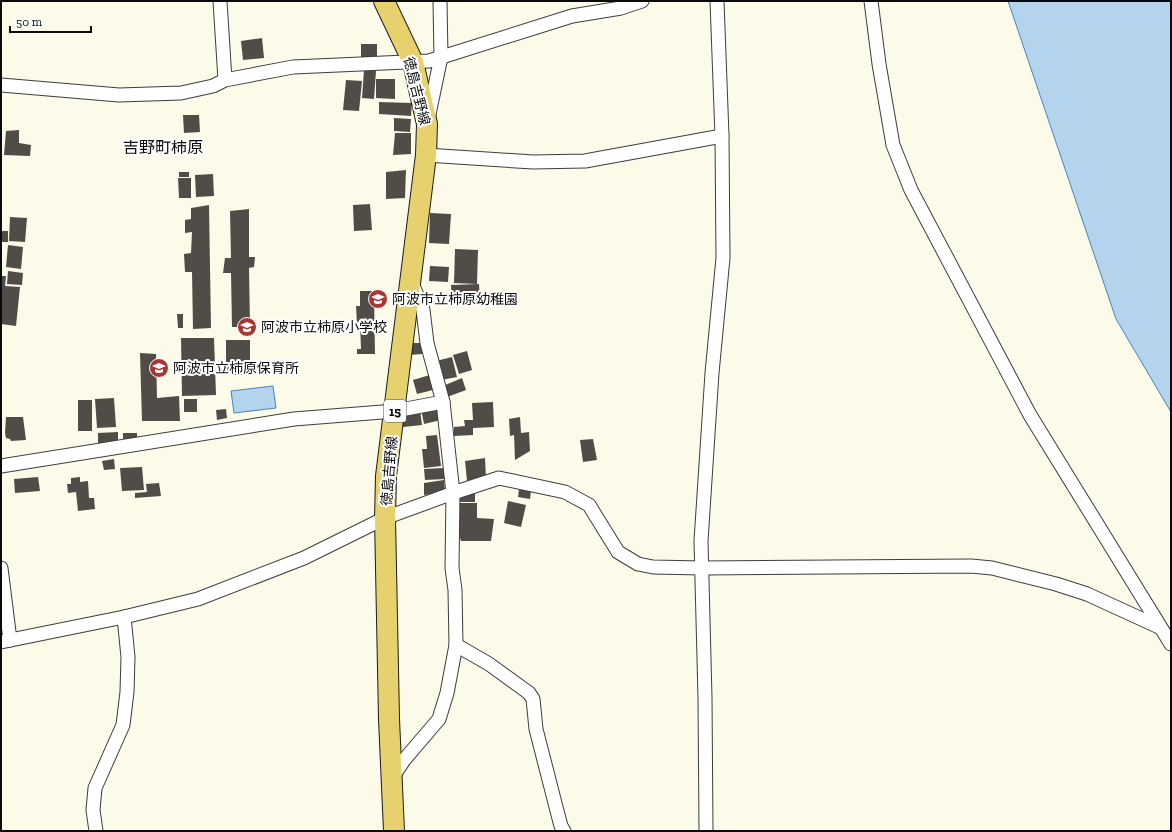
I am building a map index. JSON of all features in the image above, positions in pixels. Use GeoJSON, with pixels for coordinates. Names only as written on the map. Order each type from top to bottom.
{"type":"FeatureCollection","features":[{"type":"Feature","properties":{"kind":"main road","name":"徳島吉野線"},"geometry":{"type":"LineString","coordinates":[[384,1],[413,62],[427,124],[426,155],[412,281],[386,476],[385,518],[389,719],[394,831]]}},
{"type":"Feature","properties":{"kind":"street"},"geometry":{"type":"LineString","coordinates":[[220,1],[226,80]]}},
{"type":"Feature","properties":{"kind":"street"},"geometry":{"type":"LineString","coordinates":[[427,124],[441,57],[440,1]]}},
{"type":"Feature","properties":{"kind":"street"},"geometry":{"type":"LineString","coordinates":[[1,85],[120,95],[173,94],[213,86],[226,80],[293,67],[429,61],[572,16],[621,8],[642,1]]}},
{"type":"Feature","properties":{"kind":"street"},"geometry":{"type":"LineString","coordinates":[[706,831],[701,541],[723,258],[722,136],[717,1]]}},
{"type":"Feature","properties":{"kind":"street"},"geometry":{"type":"LineString","coordinates":[[871,1],[879,64],[892,141],[911,190],[1030,415],[1171,644]]}},
{"type":"Feature","properties":{"kind":"street"},"geometry":{"type":"LineString","coordinates":[[426,155],[534,162],[585,161],[722,136]]}},
{"type":"Feature","properties":{"kind":"street"},"geometry":{"type":"LineString","coordinates":[[392,778],[404,760],[439,719],[448,694],[456,645],[455,590],[452,568],[453,493],[443,402],[427,343],[422,310],[412,281]]}},
{"type":"Feature","properties":{"kind":"street"},"geometry":{"type":"LineString","coordinates":[[1,466],[294,419],[395,411],[443,402]]}},
{"type":"Feature","properties":{"kind":"street"},"geometry":{"type":"LineString","coordinates":[[1,568],[6,641],[124,617],[198,599],[304,558],[385,518],[499,478],[565,492],[589,504],[618,552],[638,564],[653,568],[971,566],[992,568],[1056,584],[1087,594],[1160,627]]}},
{"type":"Feature","properties":{"kind":"street"},"geometry":{"type":"LineString","coordinates":[[96,831],[93,810],[95,788],[123,725],[127,692],[128,657],[124,617]]}},
{"type":"Feature","properties":{"kind":"street"},"geometry":{"type":"LineString","coordinates":[[456,645],[489,664],[529,693],[533,699],[536,729],[556,807],[564,831]]}},
{"type":"Feature","properties":{"kind":"water"},"geometry":{"type":"Polygon","coordinates":[[[1008,1],[1171,1],[1171,412],[1116,319],[1008,1]]]}},
{"type":"Feature","properties":{"kind":"water"},"geometry":{"type":"Polygon","coordinates":[[[273,386],[276,408],[234,413],[231,391],[273,386]]]}},
{"type":"Feature","properties":{"kind":"building"},"geometry":{"type":"Polygon","coordinates":[[[262,38],[264,58],[243,60],[241,41],[262,38]]]}},
{"type":"Feature","properties":{"kind":"building"},"geometry":{"type":"Polygon","coordinates":[[[361,44],[377,44],[377,60],[361,61],[361,44]]]}},
{"type":"Feature","properties":{"kind":"building"},"geometry":{"type":"Polygon","coordinates":[[[364,70],[376,71],[374,99],[362,98],[364,70]]]}},
{"type":"Feature","properties":{"kind":"building"},"geometry":{"type":"Polygon","coordinates":[[[376,79],[395,79],[395,99],[376,98],[376,79]]]}},
{"type":"Feature","properties":{"kind":"building"},"geometry":{"type":"Polygon","coordinates":[[[346,80],[362,81],[359,111],[343,110],[346,80]]]}},
{"type":"Feature","properties":{"kind":"building"},"geometry":{"type":"Polygon","coordinates":[[[379,102],[412,103],[411,116],[379,114],[379,102]]]}},
{"type":"Feature","properties":{"kind":"building"},"geometry":{"type":"Polygon","coordinates":[[[183,115],[199,115],[200,132],[184,133],[183,115]]]}},
{"type":"Feature","properties":{"kind":"building"},"geometry":{"type":"Polygon","coordinates":[[[394,118],[411,119],[410,132],[394,131],[394,118]]]}},
{"type":"Feature","properties":{"kind":"building"},"geometry":{"type":"Polygon","coordinates":[[[19,130],[19,143],[31,145],[30,156],[4,155],[6,131],[19,130]]]}},
{"type":"Feature","properties":{"kind":"building"},"geometry":{"type":"Polygon","coordinates":[[[395,133],[411,133],[411,154],[393,155],[395,133]]]}},
{"type":"Feature","properties":{"kind":"building"},"geometry":{"type":"Polygon","coordinates":[[[406,170],[405,198],[386,199],[386,172],[406,170]]]}},
{"type":"Feature","properties":{"kind":"building"},"geometry":{"type":"Polygon","coordinates":[[[179,172],[189,172],[189,177],[179,177],[179,172]]]}},
{"type":"Feature","properties":{"kind":"building"},"geometry":{"type":"Polygon","coordinates":[[[213,174],[214,196],[196,197],[195,175],[213,174]]]}},
{"type":"Feature","properties":{"kind":"building"},"geometry":{"type":"Polygon","coordinates":[[[178,178],[191,178],[191,198],[179,198],[178,178]]]}},
{"type":"Feature","properties":{"kind":"building"},"geometry":{"type":"Polygon","coordinates":[[[370,204],[372,230],[354,231],[353,205],[370,204]]]}},
{"type":"Feature","properties":{"kind":"building"},"geometry":{"type":"Polygon","coordinates":[[[209,205],[211,328],[193,329],[192,272],[185,272],[184,254],[191,253],[192,232],[185,233],[185,220],[191,219],[191,208],[209,205]]]}},
{"type":"Feature","properties":{"kind":"building"},"geometry":{"type":"Polygon","coordinates":[[[249,209],[249,257],[255,257],[254,267],[249,268],[250,327],[232,327],[231,273],[223,273],[225,258],[231,258],[230,211],[249,209]]]}},
{"type":"Feature","properties":{"kind":"building"},"geometry":{"type":"Polygon","coordinates":[[[430,213],[451,214],[449,244],[429,243],[430,213]]]}},
{"type":"Feature","properties":{"kind":"building"},"geometry":{"type":"Polygon","coordinates":[[[10,217],[27,218],[25,242],[9,241],[10,217]]]}},
{"type":"Feature","properties":{"kind":"building"},"geometry":{"type":"Polygon","coordinates":[[[1,231],[8,231],[8,242],[1,242],[1,231]]]}},
{"type":"Feature","properties":{"kind":"building"},"geometry":{"type":"Polygon","coordinates":[[[8,245],[23,247],[21,269],[6,267],[8,245]]]}},
{"type":"Feature","properties":{"kind":"building"},"geometry":{"type":"Polygon","coordinates":[[[455,249],[478,250],[477,284],[454,283],[455,249]]]}},
{"type":"Feature","properties":{"kind":"building"},"geometry":{"type":"Polygon","coordinates":[[[430,266],[449,267],[448,282],[429,281],[430,266]]]}},
{"type":"Feature","properties":{"kind":"building"},"geometry":{"type":"Polygon","coordinates":[[[8,271],[23,273],[22,285],[7,284],[8,271]]]}},
{"type":"Feature","properties":{"kind":"building"},"geometry":{"type":"Polygon","coordinates":[[[1,276],[6,276],[5,286],[20,287],[16,326],[1,324],[1,276]]]}},
{"type":"Feature","properties":{"kind":"building"},"geometry":{"type":"Polygon","coordinates":[[[479,284],[480,300],[452,301],[451,285],[479,284]]]}},
{"type":"Feature","properties":{"kind":"building"},"geometry":{"type":"Polygon","coordinates":[[[360,291],[374,291],[375,354],[357,354],[357,349],[361,349],[360,323],[357,324],[356,306],[360,306],[360,291]]]}},
{"type":"Feature","properties":{"kind":"building"},"geometry":{"type":"Polygon","coordinates":[[[177,314],[183,314],[183,328],[178,328],[177,314]]]}},
{"type":"Feature","properties":{"kind":"building"},"geometry":{"type":"Polygon","coordinates":[[[181,338],[214,338],[216,395],[182,396],[181,338]]]}},
{"type":"Feature","properties":{"kind":"building"},"geometry":{"type":"Polygon","coordinates":[[[226,340],[250,340],[250,375],[226,375],[226,340]]]}},
{"type":"Feature","properties":{"kind":"building"},"geometry":{"type":"Polygon","coordinates":[[[409,343],[422,343],[422,354],[409,355],[409,343]]]}},
{"type":"Feature","properties":{"kind":"building"},"geometry":{"type":"Polygon","coordinates":[[[467,351],[472,370],[459,374],[453,355],[467,351]]]}},
{"type":"Feature","properties":{"kind":"building"},"geometry":{"type":"Polygon","coordinates":[[[140,353],[156,354],[157,398],[179,396],[180,421],[142,421],[140,353]]]}},
{"type":"Feature","properties":{"kind":"building"},"geometry":{"type":"Polygon","coordinates":[[[452,357],[457,377],[441,380],[436,361],[452,357]]]}},
{"type":"Feature","properties":{"kind":"building"},"geometry":{"type":"Polygon","coordinates":[[[433,374],[437,389],[417,394],[413,380],[433,374]]]}},
{"type":"Feature","properties":{"kind":"building"},"geometry":{"type":"Polygon","coordinates":[[[462,378],[466,390],[447,397],[443,386],[462,378]]]}},
{"type":"Feature","properties":{"kind":"building"},"geometry":{"type":"Polygon","coordinates":[[[114,398],[116,427],[97,428],[95,399],[114,398]]]}},
{"type":"Feature","properties":{"kind":"building"},"geometry":{"type":"Polygon","coordinates":[[[184,399],[197,399],[197,412],[184,412],[184,399]]]}},
{"type":"Feature","properties":{"kind":"building"},"geometry":{"type":"Polygon","coordinates":[[[78,400],[92,400],[92,431],[78,431],[78,400]]]}},
{"type":"Feature","properties":{"kind":"building"},"geometry":{"type":"Polygon","coordinates":[[[493,402],[494,427],[473,428],[473,435],[454,436],[454,427],[465,426],[464,420],[473,420],[472,403],[493,402]]]}},
{"type":"Feature","properties":{"kind":"building"},"geometry":{"type":"Polygon","coordinates":[[[439,406],[441,420],[424,424],[421,409],[439,406]]]}},
{"type":"Feature","properties":{"kind":"building"},"geometry":{"type":"Polygon","coordinates":[[[226,409],[227,418],[217,420],[216,410],[226,409]]]}},
{"type":"Feature","properties":{"kind":"building"},"geometry":{"type":"Polygon","coordinates":[[[420,410],[422,425],[403,427],[401,412],[420,410]]]}},
{"type":"Feature","properties":{"kind":"building"},"geometry":{"type":"Polygon","coordinates":[[[6,417],[23,417],[26,440],[11,441],[10,439],[6,438],[6,417]]]}},
{"type":"Feature","properties":{"kind":"building"},"geometry":{"type":"Polygon","coordinates":[[[520,417],[521,433],[529,432],[530,451],[515,460],[514,435],[510,436],[509,419],[520,417]]]}},
{"type":"Feature","properties":{"kind":"building"},"geometry":{"type":"Polygon","coordinates":[[[118,432],[118,445],[98,446],[98,433],[118,432]]]}},
{"type":"Feature","properties":{"kind":"building"},"geometry":{"type":"Polygon","coordinates":[[[123,433],[137,433],[137,441],[123,442],[123,433]]]}},
{"type":"Feature","properties":{"kind":"building"},"geometry":{"type":"Polygon","coordinates":[[[437,435],[441,466],[424,468],[422,449],[427,449],[426,436],[437,435]]]}},
{"type":"Feature","properties":{"kind":"building"},"geometry":{"type":"Polygon","coordinates":[[[593,439],[597,460],[583,462],[580,440],[593,439]]]}},
{"type":"Feature","properties":{"kind":"building"},"geometry":{"type":"Polygon","coordinates":[[[485,458],[486,479],[467,481],[465,461],[485,458]]]}},
{"type":"Feature","properties":{"kind":"building"},"geometry":{"type":"Polygon","coordinates":[[[114,459],[115,469],[104,470],[102,461],[114,459]]]}},
{"type":"Feature","properties":{"kind":"building"},"geometry":{"type":"Polygon","coordinates":[[[142,467],[144,490],[122,491],[120,468],[142,467]]]}},
{"type":"Feature","properties":{"kind":"building"},"geometry":{"type":"Polygon","coordinates":[[[444,468],[445,479],[425,480],[424,469],[444,468]]]}},
{"type":"Feature","properties":{"kind":"building"},"geometry":{"type":"Polygon","coordinates":[[[38,477],[40,491],[15,493],[14,479],[38,477]]]}},
{"type":"Feature","properties":{"kind":"building"},"geometry":{"type":"Polygon","coordinates":[[[80,477],[80,482],[88,481],[89,498],[94,498],[95,509],[78,511],[76,492],[68,493],[67,484],[71,484],[71,478],[80,477]]]}},
{"type":"Feature","properties":{"kind":"building"},"geometry":{"type":"Polygon","coordinates":[[[444,480],[445,492],[424,495],[424,483],[444,480]]]}},
{"type":"Feature","properties":{"kind":"building"},"geometry":{"type":"Polygon","coordinates":[[[159,483],[161,496],[135,498],[135,493],[147,492],[146,484],[159,483]]]}},
{"type":"Feature","properties":{"kind":"building"},"geometry":{"type":"Polygon","coordinates":[[[519,489],[531,491],[530,499],[518,497],[519,489]]]}},
{"type":"Feature","properties":{"kind":"building"},"geometry":{"type":"Polygon","coordinates":[[[456,493],[475,493],[475,502],[456,502],[456,493]]]}},
{"type":"Feature","properties":{"kind":"building"},"geometry":{"type":"Polygon","coordinates":[[[508,501],[526,505],[521,527],[504,523],[508,501]]]}},
{"type":"Feature","properties":{"kind":"building"},"geometry":{"type":"Polygon","coordinates":[[[456,503],[477,503],[477,518],[494,519],[491,541],[461,541],[459,535],[456,503]]]}},
{"type":"Feature","properties":{"kind":"place","name":"阿波市立柿原幼稚園"},"geometry":{"type":"Point","coordinates":[378,299]}},
{"type":"Feature","properties":{"kind":"place","name":"阿波市立柿原小学校"},"geometry":{"type":"Point","coordinates":[247,327]}},
{"type":"Feature","properties":{"kind":"place","name":"阿波市立柿原保育所"},"geometry":{"type":"Point","coordinates":[159,368]}},
{"type":"Feature","properties":{"kind":"district","name":"吉野町柿原"},"geometry":{"type":"Point","coordinates":[163,147]}}]}
